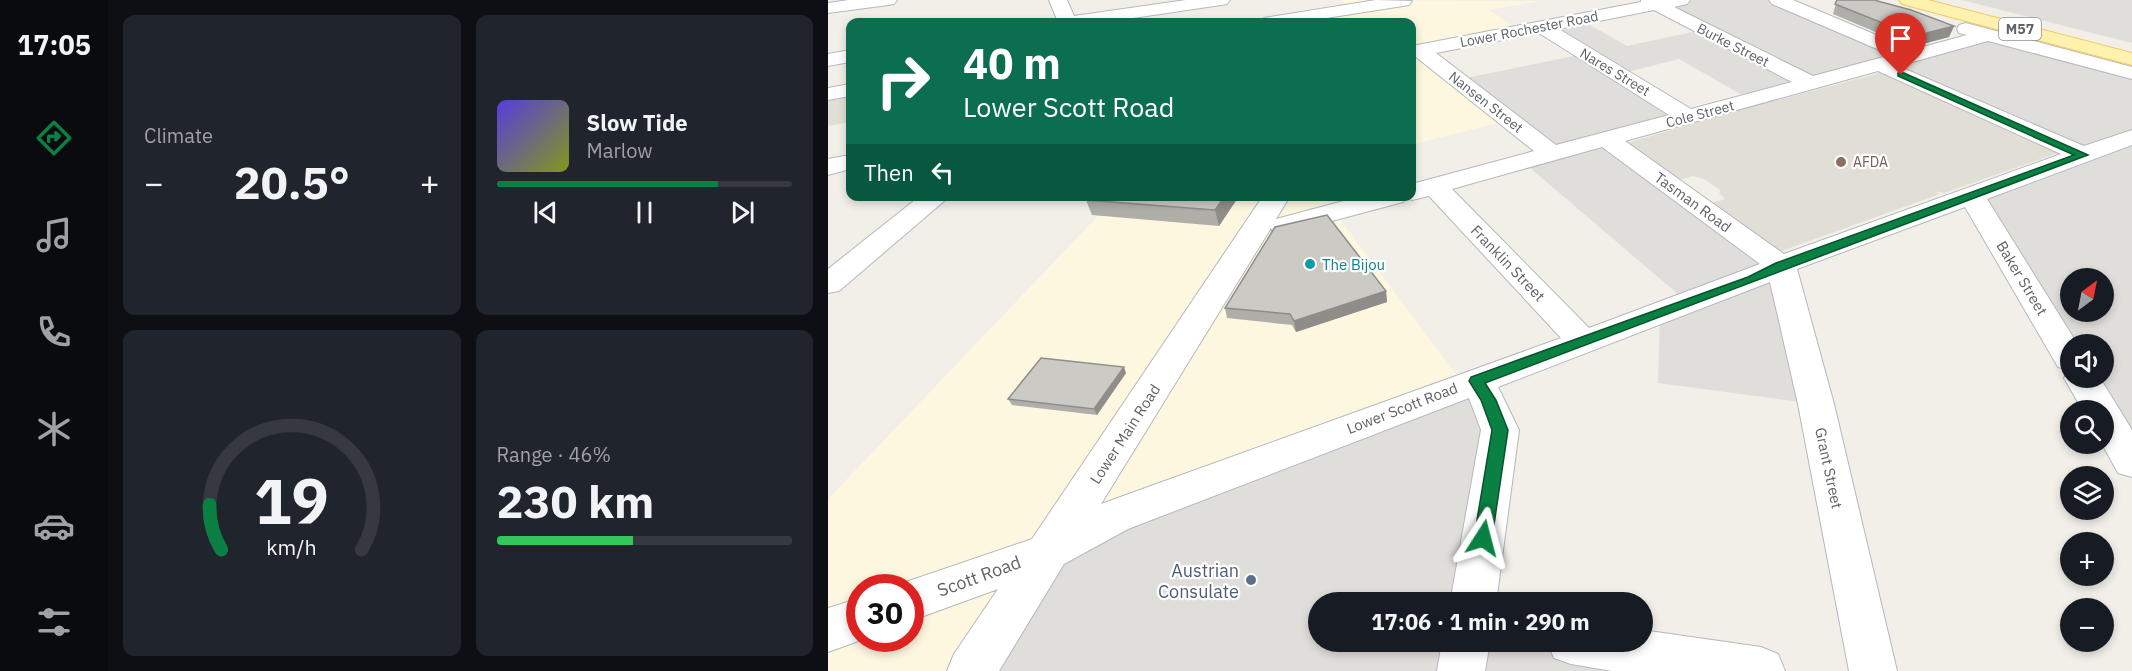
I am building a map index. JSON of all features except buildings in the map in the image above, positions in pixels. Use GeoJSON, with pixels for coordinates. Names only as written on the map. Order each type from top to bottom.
{"type":"FeatureCollection","features":[{"type":"Feature","properties":{"kind":"main road","name":"M57"},"geometry":{"type":"LineString","coordinates":[[1934,0],[2132,51]]}},
{"type":"Feature","properties":{"kind":"main road","name":"M57"},"geometry":{"type":"LineString","coordinates":[[1901,5],[2132,59]]}},
{"type":"Feature","properties":{"kind":"street"},"geometry":{"type":"LineString","coordinates":[[828,8],[888,0]]}},
{"type":"Feature","properties":{"kind":"street"},"geometry":{"type":"LineString","coordinates":[[1058,0],[1065,18]]}},
{"type":"Feature","properties":{"kind":"street"},"geometry":{"type":"LineString","coordinates":[[1100,18],[1221,0]]}},
{"type":"Feature","properties":{"kind":"street"},"geometry":{"type":"LineString","coordinates":[[1294,18],[1403,0]]}},
{"type":"Feature","properties":{"kind":"street"},"geometry":{"type":"LineString","coordinates":[[1391,18],[1403,0]]}},
{"type":"Feature","properties":{"kind":"street","name":"Lower Rochester Road"},"geometry":{"type":"LineString","coordinates":[[1416,51],[1542,27],[1652,2],[1681,0]]}},
{"type":"Feature","properties":{"kind":"street"},"geometry":{"type":"LineString","coordinates":[[1778,0],[1912,57]]}},
{"type":"Feature","properties":{"kind":"street","name":"Burke Street"},"geometry":{"type":"LineString","coordinates":[[1652,2],[1810,83]]}},
{"type":"Feature","properties":{"kind":"street"},"geometry":{"type":"LineString","coordinates":[[1901,5],[1988,35],[2132,74]]}},
{"type":"Feature","properties":{"kind":"street","name":"Nares Street"},"geometry":{"type":"LineString","coordinates":[[1542,27],[1688,117]]}},
{"type":"Feature","properties":{"kind":"street","name":"Cole Street"},"geometry":{"type":"LineString","coordinates":[[1423,189],[1988,35]]}},
{"type":"Feature","properties":{"kind":"street","name":"Nansen Street"},"geometry":{"type":"LineString","coordinates":[[1416,52],[1552,154]]}},
{"type":"Feature","properties":{"kind":"street"},"geometry":{"type":"LineString","coordinates":[[828,60],[846,57]]}},
{"type":"Feature","properties":{"kind":"street"},"geometry":{"type":"LineString","coordinates":[[1880,65],[2083,155]]}},
{"type":"Feature","properties":{"kind":"street"},"geometry":{"type":"LineString","coordinates":[[828,94],[846,91]]}},
{"type":"Feature","properties":{"kind":"street","name":"Lower Scott Road"},"geometry":{"type":"LineString","coordinates":[[1047,552],[1113,517],[1752,279],[1780,266],[2132,137]]}},
{"type":"Feature","properties":{"kind":"street","name":"Tasman Road"},"geometry":{"type":"LineString","coordinates":[[1606,139],[1780,266]]}},
{"type":"Feature","properties":{"kind":"street"},"geometry":{"type":"LineString","coordinates":[[828,166],[846,163]]}},
{"type":"Feature","properties":{"kind":"street","name":"Franklin Street"},"geometry":{"type":"LineString","coordinates":[[1423,189],[1583,341]]}},
{"type":"Feature","properties":{"kind":"street","name":"Baker Street"},"geometry":{"type":"LineString","coordinates":[[1973,197],[2060,342]]}},
{"type":"Feature","properties":{"kind":"street"},"geometry":{"type":"LineString","coordinates":[[828,284],[931,201]]}},
{"type":"Feature","properties":{"kind":"street","name":"Lower Main Road"},"geometry":{"type":"LineString","coordinates":[[971,671],[1274,201]]}},
{"type":"Feature","properties":{"kind":"street"},"geometry":{"type":"LineString","coordinates":[[1255,233],[1375,201]]}},
{"type":"Feature","properties":{"kind":"street","name":"Grant Street"},"geometry":{"type":"LineString","coordinates":[[1780,266],[1816,404],[1873,671]]}},
{"type":"Feature","properties":{"kind":"street"},"geometry":{"type":"LineString","coordinates":[[1475,592],[1500,430],[1488,400],[1477,381]]}},
{"type":"Feature","properties":{"kind":"street"},"geometry":{"type":"LineString","coordinates":[[2114,432],[2132,462]]}},
{"type":"Feature","properties":{"kind":"street","name":"Scott Road"},"geometry":{"type":"LineString","coordinates":[[924,596],[1047,552]]}},
{"type":"Feature","properties":{"kind":"street"},"geometry":{"type":"LineString","coordinates":[[828,630],[846,624]]}},
{"type":"Feature","properties":{"kind":"street"},"geometry":{"type":"LineString","coordinates":[[1461,671],[1464,652]]}},
{"type":"Feature","properties":{"kind":"street"},"geometry":{"type":"LineString","coordinates":[[1637,652],[1761,671]]}},
{"type":"Feature","properties":{"kind":"shaded area"},"geometry":{"type":"Polygon","coordinates":[[[1341,0],[1539,1],[1489,10],[1520,31],[1420,50],[1509,120],[1416,143],[1416,18],[1296,18],[1352,8],[1341,0]]]}},
{"type":"Feature","properties":{"kind":"shaded area"},"geometry":{"type":"Polygon","coordinates":[[[1681,0],[1778,0],[1912,57],[1988,35],[2132,73],[2132,462],[2114,432],[2114,400],[2095,400],[2088,388],[2114,388],[2114,334],[2063,334],[1973,197],[2082,156],[1880,65],[1751,100],[1679,59],[1619,74],[1688,117],[1607,139],[1781,265],[1816,404],[1658,383],[1660,313],[1686,301],[1523,162],[1551,154],[1457,80],[1584,54],[1542,27],[1581,20],[1627,46],[1702,30],[1657,5],[1681,0]]]}},
{"type":"Feature","properties":{"kind":"shaded area"},"geometry":{"type":"Polygon","coordinates":[[[1962,0],[2132,0],[2132,43],[2096,34],[1962,0]]]}},
{"type":"Feature","properties":{"kind":"shaded area","name":"AFDA"},"geometry":{"type":"Polygon","coordinates":[[[1880,73],[2058,153],[1944,193],[1934,191],[1940,194],[1776,253],[1716,209],[1720,208],[1711,203],[1725,199],[1719,193],[1721,191],[1704,179],[1693,176],[1676,181],[1624,144],[1732,112],[1880,73]]]}},
{"type":"Feature","properties":{"kind":"shaded area"},"geometry":{"type":"Polygon","coordinates":[[[846,97],[846,123],[828,126],[828,100],[846,97]]]}},
{"type":"Feature","properties":{"kind":"shaded area"},"geometry":{"type":"Polygon","coordinates":[[[1112,201],[1364,201],[1335,213],[1464,385],[971,671],[828,671],[828,499],[1112,201]]]}},
{"type":"Feature","properties":{"kind":"shaded area"},"geometry":{"type":"Polygon","coordinates":[[[1477,381],[1488,400],[1474,592],[1308,592],[1308,652],[1637,652],[1761,671],[971,671],[1047,552],[1477,381]]]}},
{"type":"Feature","properties":{"kind":"place","name":"AFDA"},"geometry":{"type":"Point","coordinates":[1841,162]}},
{"type":"Feature","properties":{"kind":"place","name":"The Bijou"},"geometry":{"type":"Point","coordinates":[1310,264]}},
{"type":"Feature","properties":{"kind":"place","name":"Austrian Consulate"},"geometry":{"type":"Point","coordinates":[1251,580]}},
{"type":"Feature","properties":{"kind":"route"},"geometry":{"type":"LineString","coordinates":[[1483,538],[1500,430],[1488,400],[1477,381],[1752,279],[1780,266],[2083,155],[1901,75]]}}]}
